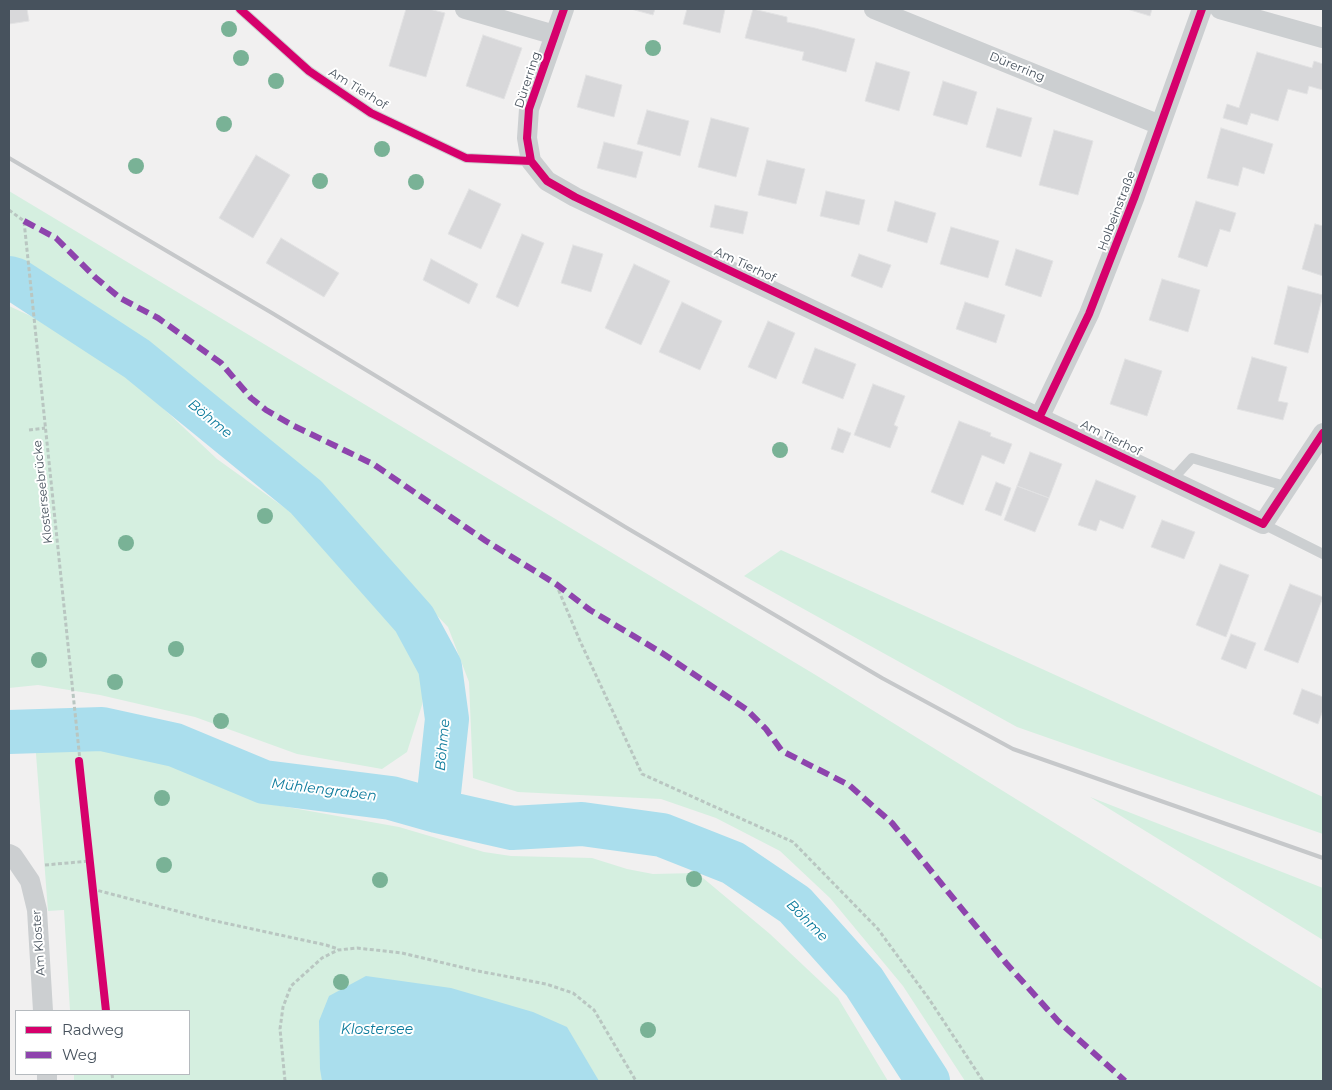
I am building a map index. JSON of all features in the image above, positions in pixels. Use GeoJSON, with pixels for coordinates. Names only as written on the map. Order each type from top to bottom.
{"type":"FeatureCollection","features":[{"type":"Feature","properties":{"kind":"street"},"geometry":{"type":"LineString","coordinates":[[464,9],[555,35]]}},
{"type":"Feature","properties":{"kind":"street","name":"Dürerring"},"geometry":{"type":"LineString","coordinates":[[531,161],[527,138],[529,109],[564,9]]}},
{"type":"Feature","properties":{"kind":"street","name":"Dürerring"},"geometry":{"type":"LineString","coordinates":[[874,9],[1160,125]]}},
{"type":"Feature","properties":{"kind":"street","name":"Holbeinstraße"},"geometry":{"type":"LineString","coordinates":[[1040,416],[1089,314],[1135,196],[1202,9]]}},
{"type":"Feature","properties":{"kind":"street"},"geometry":{"type":"LineString","coordinates":[[1220,9],[1323,38]]}},
{"type":"Feature","properties":{"kind":"street","name":"Am Tierhof"},"geometry":{"type":"LineString","coordinates":[[531,161],[547,181],[575,197],[1040,416],[1263,524]]}},
{"type":"Feature","properties":{"kind":"street"},"geometry":{"type":"LineString","coordinates":[[1263,524],[1323,433]]}},
{"type":"Feature","properties":{"kind":"street","name":"Am Kloster"},"geometry":{"type":"LineString","coordinates":[[9,854],[13,856],[30,881],[37,910],[43,1010]]}},
{"type":"Feature","properties":{"kind":"lane","name":"Am Tierhof"},"geometry":{"type":"LineString","coordinates":[[240,9],[309,71],[371,113],[466,158],[531,161]]}},
{"type":"Feature","properties":{"kind":"lane"},"geometry":{"type":"LineString","coordinates":[[1172,480],[1192,458],[1288,486]]}},
{"type":"Feature","properties":{"kind":"lane"},"geometry":{"type":"LineString","coordinates":[[1263,524],[1323,554]]}},
{"type":"Feature","properties":{"kind":"path"},"geometry":{"type":"LineString","coordinates":[[29,430],[45,428]]}},
{"type":"Feature","properties":{"kind":"path"},"geometry":{"type":"LineString","coordinates":[[556,584],[580,641],[642,774],[793,842],[878,929],[929,999],[984,1081]]}},
{"type":"Feature","properties":{"kind":"path"},"geometry":{"type":"LineString","coordinates":[[51,864],[90,861]]}},
{"type":"Feature","properties":{"kind":"path"},"geometry":{"type":"LineString","coordinates":[[92,889],[210,920],[326,945],[338,950]]}},
{"type":"Feature","properties":{"kind":"path"},"geometry":{"type":"LineString","coordinates":[[285,1081],[280,1029],[291,986],[322,958],[338,950],[366,948],[402,953],[473,970],[546,984],[573,993],[594,1010],[636,1081]]}},
{"type":"Feature","properties":{"kind":"green space"},"geometry":{"type":"Polygon","coordinates":[[[9,191],[814,674],[1323,989],[1323,1081],[965,1081],[903,986],[830,898],[780,851],[716,818],[661,799],[518,792],[473,778],[469,682],[448,627],[316,489],[139,344],[9,260],[9,191]]]}},
{"type":"Feature","properties":{"kind":"green space"},"geometry":{"type":"Polygon","coordinates":[[[9,306],[61,330],[130,377],[217,459],[299,518],[401,631],[426,668],[422,705],[407,752],[382,769],[297,754],[195,717],[100,695],[38,685],[9,688],[9,306]]]}},
{"type":"Feature","properties":{"kind":"green space"},"geometry":{"type":"Polygon","coordinates":[[[781,550],[1323,797],[1323,834],[1017,727],[744,576],[781,550]]]}},
{"type":"Feature","properties":{"kind":"green space"},"geometry":{"type":"Polygon","coordinates":[[[35,741],[107,747],[172,759],[259,802],[399,827],[484,852],[511,856],[592,858],[627,869],[653,874],[697,873],[770,934],[838,998],[888,1081],[74,1081],[74,1075],[190,1075],[190,1010],[70,1010],[64,910],[48,911],[35,741]]]}},
{"type":"Feature","properties":{"kind":"green space"},"geometry":{"type":"Polygon","coordinates":[[[1090,797],[1323,888],[1323,940],[1090,797]]]}},
{"type":"Feature","properties":{"kind":"water","name":"Klostersee"},"geometry":{"type":"Polygon","coordinates":[[[366,976],[451,988],[533,1012],[567,1027],[599,1081],[322,1081],[319,1021],[329,996],[366,976]]]}},
{"type":"Feature","properties":{"kind":"building"},"geometry":{"type":"Polygon","coordinates":[[[9,9],[27,9],[29,21],[9,24],[9,9]]]}},
{"type":"Feature","properties":{"kind":"building"},"geometry":{"type":"Polygon","coordinates":[[[406,9],[429,9],[445,13],[426,77],[389,66],[406,9]]]}},
{"type":"Feature","properties":{"kind":"building"},"geometry":{"type":"Polygon","coordinates":[[[631,9],[655,9],[653,15],[631,9]]]}},
{"type":"Feature","properties":{"kind":"building"},"geometry":{"type":"Polygon","coordinates":[[[687,9],[725,9],[720,33],[683,24],[687,9]]]}},
{"type":"Feature","properties":{"kind":"building"},"geometry":{"type":"Polygon","coordinates":[[[753,9],[787,17],[787,22],[855,39],[846,72],[802,60],[804,52],[745,38],[753,9]]]}},
{"type":"Feature","properties":{"kind":"building"},"geometry":{"type":"Polygon","coordinates":[[[1127,9],[1152,9],[1150,16],[1127,9]]]}},
{"type":"Feature","properties":{"kind":"building"},"geometry":{"type":"Polygon","coordinates":[[[483,35],[522,48],[504,99],[466,86],[483,35]]]}},
{"type":"Feature","properties":{"kind":"building"},"geometry":{"type":"Polygon","coordinates":[[[1257,52],[1312,68],[1314,61],[1323,64],[1323,90],[1309,86],[1307,94],[1288,89],[1278,121],[1251,113],[1247,125],[1223,118],[1227,104],[1239,108],[1257,52]]]}},
{"type":"Feature","properties":{"kind":"building"},"geometry":{"type":"Polygon","coordinates":[[[876,62],[910,72],[899,111],[865,101],[876,62]]]}},
{"type":"Feature","properties":{"kind":"building"},"geometry":{"type":"Polygon","coordinates":[[[586,75],[622,85],[614,117],[577,107],[586,75]]]}},
{"type":"Feature","properties":{"kind":"building"},"geometry":{"type":"Polygon","coordinates":[[[943,81],[977,92],[967,125],[933,115],[943,81]]]}},
{"type":"Feature","properties":{"kind":"building"},"geometry":{"type":"Polygon","coordinates":[[[997,108],[1032,118],[1021,157],[986,147],[997,108]]]}},
{"type":"Feature","properties":{"kind":"building"},"geometry":{"type":"Polygon","coordinates":[[[647,110],[689,121],[680,156],[637,144],[647,110]]]}},
{"type":"Feature","properties":{"kind":"building"},"geometry":{"type":"Polygon","coordinates":[[[711,118],[749,128],[736,177],[698,167],[711,118]]]}},
{"type":"Feature","properties":{"kind":"building"},"geometry":{"type":"Polygon","coordinates":[[[1221,128],[1273,144],[1264,174],[1243,167],[1238,186],[1207,178],[1221,128]]]}},
{"type":"Feature","properties":{"kind":"building"},"geometry":{"type":"Polygon","coordinates":[[[1054,130],[1093,141],[1078,195],[1039,185],[1054,130]]]}},
{"type":"Feature","properties":{"kind":"building"},"geometry":{"type":"Polygon","coordinates":[[[604,142],[643,152],[636,178],[597,168],[604,142]]]}},
{"type":"Feature","properties":{"kind":"building"},"geometry":{"type":"Polygon","coordinates":[[[256,155],[290,175],[253,238],[219,218],[256,155]]]}},
{"type":"Feature","properties":{"kind":"building"},"geometry":{"type":"Polygon","coordinates":[[[767,160],[805,169],[796,204],[758,195],[767,160]]]}},
{"type":"Feature","properties":{"kind":"building"},"geometry":{"type":"Polygon","coordinates":[[[469,189],[501,204],[481,249],[448,234],[469,189]]]}},
{"type":"Feature","properties":{"kind":"building"},"geometry":{"type":"Polygon","coordinates":[[[826,191],[865,200],[859,225],[820,216],[826,191]]]}},
{"type":"Feature","properties":{"kind":"building"},"geometry":{"type":"Polygon","coordinates":[[[895,201],[936,213],[927,243],[887,231],[895,201]]]}},
{"type":"Feature","properties":{"kind":"building"},"geometry":{"type":"Polygon","coordinates":[[[1196,201],[1236,213],[1230,232],[1220,229],[1207,267],[1178,257],[1196,201]]]}},
{"type":"Feature","properties":{"kind":"building"},"geometry":{"type":"Polygon","coordinates":[[[715,205],[748,212],[743,234],[710,227],[715,205]]]}},
{"type":"Feature","properties":{"kind":"building"},"geometry":{"type":"Polygon","coordinates":[[[1315,224],[1323,226],[1323,276],[1302,269],[1315,224]]]}},
{"type":"Feature","properties":{"kind":"building"},"geometry":{"type":"Polygon","coordinates":[[[951,227],[999,241],[988,278],[940,264],[951,227]]]}},
{"type":"Feature","properties":{"kind":"building"},"geometry":{"type":"Polygon","coordinates":[[[522,234],[544,243],[518,307],[496,297],[522,234]]]}},
{"type":"Feature","properties":{"kind":"building"},"geometry":{"type":"Polygon","coordinates":[[[281,238],[339,273],[324,297],[266,263],[281,238]]]}},
{"type":"Feature","properties":{"kind":"building"},"geometry":{"type":"Polygon","coordinates":[[[573,245],[603,254],[591,292],[561,283],[573,245]]]}},
{"type":"Feature","properties":{"kind":"building"},"geometry":{"type":"Polygon","coordinates":[[[1016,249],[1053,261],[1041,297],[1005,285],[1016,249]]]}},
{"type":"Feature","properties":{"kind":"building"},"geometry":{"type":"Polygon","coordinates":[[[859,254],[891,265],[882,288],[851,276],[859,254]]]}},
{"type":"Feature","properties":{"kind":"building"},"geometry":{"type":"Polygon","coordinates":[[[431,259],[478,284],[469,304],[423,280],[431,259]]]}},
{"type":"Feature","properties":{"kind":"building"},"geometry":{"type":"Polygon","coordinates":[[[634,264],[670,281],[641,345],[605,328],[634,264]]]}},
{"type":"Feature","properties":{"kind":"building"},"geometry":{"type":"Polygon","coordinates":[[[1162,279],[1200,290],[1188,332],[1149,320],[1162,279]]]}},
{"type":"Feature","properties":{"kind":"building"},"geometry":{"type":"Polygon","coordinates":[[[1288,286],[1323,295],[1308,353],[1274,344],[1288,286]]]}},
{"type":"Feature","properties":{"kind":"building"},"geometry":{"type":"Polygon","coordinates":[[[682,302],[722,321],[700,370],[659,352],[682,302]]]}},
{"type":"Feature","properties":{"kind":"building"},"geometry":{"type":"Polygon","coordinates":[[[965,302],[1005,315],[996,343],[956,329],[965,302]]]}},
{"type":"Feature","properties":{"kind":"building"},"geometry":{"type":"Polygon","coordinates":[[[768,321],[795,333],[776,379],[748,367],[768,321]]]}},
{"type":"Feature","properties":{"kind":"building"},"geometry":{"type":"Polygon","coordinates":[[[815,348],[856,364],[843,399],[802,383],[815,348]]]}},
{"type":"Feature","properties":{"kind":"building"},"geometry":{"type":"Polygon","coordinates":[[[1252,357],[1287,367],[1278,401],[1288,403],[1283,420],[1237,409],[1252,357]]]}},
{"type":"Feature","properties":{"kind":"building"},"geometry":{"type":"Polygon","coordinates":[[[1125,359],[1162,371],[1147,416],[1110,404],[1125,359]]]}},
{"type":"Feature","properties":{"kind":"building"},"geometry":{"type":"Polygon","coordinates":[[[873,384],[905,396],[894,425],[898,427],[890,448],[854,435],[873,384]]]}},
{"type":"Feature","properties":{"kind":"building"},"geometry":{"type":"Polygon","coordinates":[[[959,421],[991,433],[990,436],[1012,444],[1004,464],[982,455],[963,505],[931,492],[959,421]]]}},
{"type":"Feature","properties":{"kind":"building"},"geometry":{"type":"Polygon","coordinates":[[[838,428],[851,433],[843,453],[831,449],[838,428]]]}},
{"type":"Feature","properties":{"kind":"building"},"geometry":{"type":"Polygon","coordinates":[[[1030,452],[1062,464],[1049,498],[1017,486],[1030,452]]]}},
{"type":"Feature","properties":{"kind":"building"},"geometry":{"type":"Polygon","coordinates":[[[1096,480],[1136,496],[1123,529],[1100,520],[1096,531],[1078,525],[1096,480]]]}},
{"type":"Feature","properties":{"kind":"building"},"geometry":{"type":"Polygon","coordinates":[[[996,482],[1011,488],[1001,516],[985,510],[996,482]]]}},
{"type":"Feature","properties":{"kind":"building"},"geometry":{"type":"Polygon","coordinates":[[[1017,486],[1049,498],[1035,532],[1004,520],[1017,486]]]}},
{"type":"Feature","properties":{"kind":"building"},"geometry":{"type":"Polygon","coordinates":[[[1162,520],[1195,532],[1184,559],[1151,547],[1162,520]]]}},
{"type":"Feature","properties":{"kind":"building"},"geometry":{"type":"Polygon","coordinates":[[[1220,564],[1249,575],[1226,637],[1196,625],[1220,564]]]}},
{"type":"Feature","properties":{"kind":"building"},"geometry":{"type":"Polygon","coordinates":[[[1290,584],[1323,597],[1298,663],[1264,650],[1290,584]]]}},
{"type":"Feature","properties":{"kind":"building"},"geometry":{"type":"Polygon","coordinates":[[[1231,634],[1256,643],[1246,669],[1221,659],[1231,634]]]}},
{"type":"Feature","properties":{"kind":"building"},"geometry":{"type":"Polygon","coordinates":[[[1302,689],[1323,697],[1323,710],[1318,724],[1293,714],[1302,689]]]}},
{"type":"Feature","properties":{"kind":"waterway","name":"Böhme"},"geometry":{"type":"LineString","coordinates":[[9,278],[16,280],[137,359],[306,497],[414,619],[440,667],[447,719],[437,811]]}},
{"type":"Feature","properties":{"kind":"waterway","name":"Böhme"},"geometry":{"type":"LineString","coordinates":[[9,732],[102,729],[175,745],[264,782],[391,798],[437,811],[512,828],[582,824],[662,835],[733,863],[795,905],[864,982],[928,1081]]}},
{"type":"Feature","properties":{"kind":"railway"},"geometry":{"type":"LineString","coordinates":[[9,158],[272,313],[627,528],[882,678],[1013,749],[1323,858]]}},
{"type":"Feature","properties":{"kind":"marked path"},"geometry":{"type":"LineString","coordinates":[[24,221],[56,238],[96,278],[120,298],[158,318],[221,363],[251,398],[266,410],[294,426],[373,464],[486,541],[556,584],[590,610],[662,653],[746,709],[766,729],[782,751],[849,785],[892,823],[1006,963],[1058,1021],[1125,1081]]}},
{"type":"Feature","properties":{"kind":"cycle path"},"geometry":{"type":"LineString","coordinates":[[240,9],[309,71],[371,113],[466,158],[531,161]]}},
{"type":"Feature","properties":{"kind":"cycle path"},"geometry":{"type":"LineString","coordinates":[[564,9],[529,109],[527,138],[531,161],[547,181],[575,197],[1263,524],[1323,433]]}},
{"type":"Feature","properties":{"kind":"cycle path"},"geometry":{"type":"LineString","coordinates":[[1040,416],[1089,314],[1135,196],[1202,9]]}},
{"type":"Feature","properties":{"kind":"cycle path"},"geometry":{"type":"LineString","coordinates":[[79,761],[106,1010]]}},
{"type":"Feature","properties":{"kind":"water label","name":"Mühlengraben"},"geometry":{"type":"Point","coordinates":[324,790]}}]}
